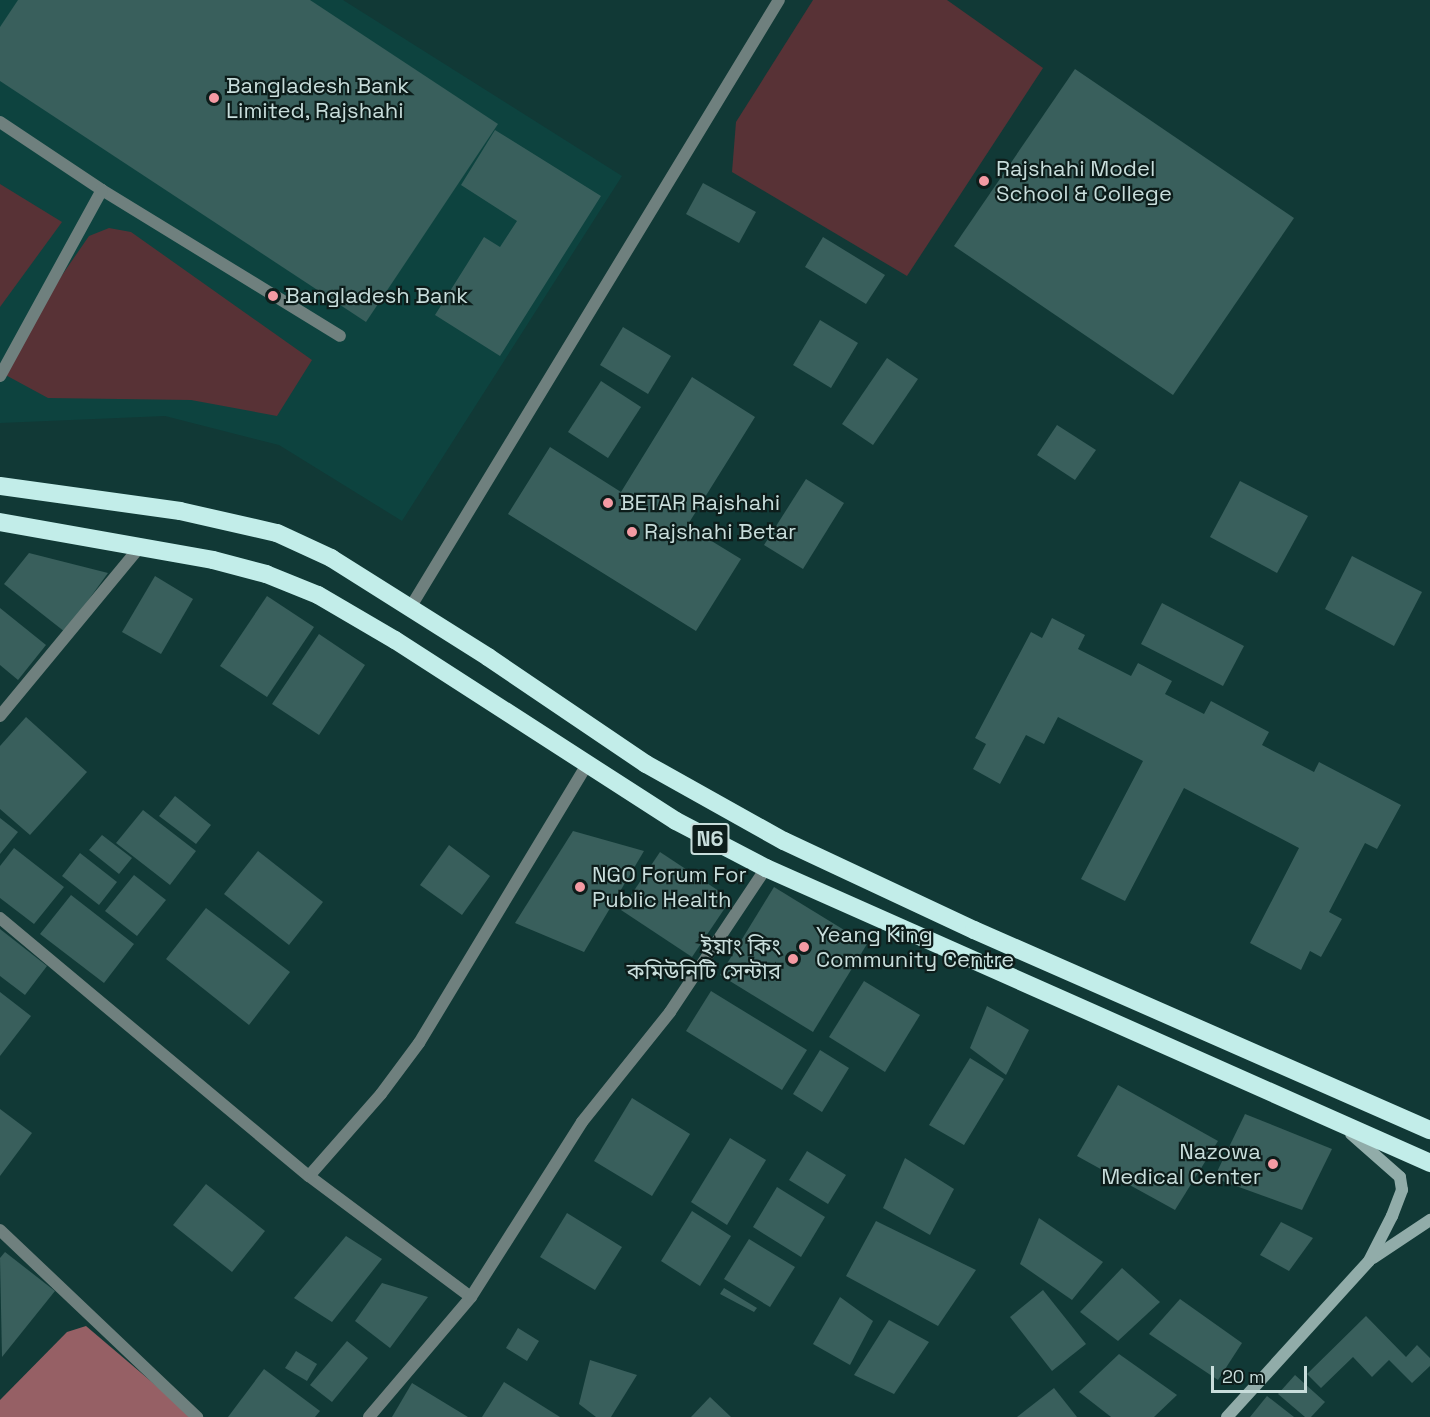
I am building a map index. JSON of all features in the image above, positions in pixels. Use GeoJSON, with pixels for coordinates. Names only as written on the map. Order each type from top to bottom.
{"type":"FeatureCollection","features":[{"type":"Feature","properties":{"kind":"highway","name":"N6"},"geometry":{"type":"LineString","coordinates":[[0,486],[180,511],[268,531],[331,558],[646,764],[784,841],[974,930],[1430,1130]]}},
{"type":"Feature","properties":{"kind":"highway","name":"N6"},"geometry":{"type":"LineString","coordinates":[[0,522],[266,574],[318,595],[395,640],[676,821],[766,868],[1430,1163]]}},
{"type":"Feature","properties":{"kind":"main road"},"geometry":{"type":"LineString","coordinates":[[1338,1124],[1400,1177],[1402,1190],[1369,1261]]}},
{"type":"Feature","properties":{"kind":"main road"},"geometry":{"type":"LineString","coordinates":[[1227,1417],[1369,1261],[1430,1220]]}},
{"type":"Feature","properties":{"kind":"street"},"geometry":{"type":"LineString","coordinates":[[410,608],[778,0]]}},
{"type":"Feature","properties":{"kind":"street"},"geometry":{"type":"LineString","coordinates":[[0,122],[102,190],[340,336]]}},
{"type":"Feature","properties":{"kind":"street"},"geometry":{"type":"LineString","coordinates":[[0,376],[102,190]]}},
{"type":"Feature","properties":{"kind":"street"},"geometry":{"type":"LineString","coordinates":[[0,716],[139,548]]}},
{"type":"Feature","properties":{"kind":"street"},"geometry":{"type":"LineString","coordinates":[[309,1176],[381,1094],[419,1043],[587,764]]}},
{"type":"Feature","properties":{"kind":"street"},"geometry":{"type":"LineString","coordinates":[[369,1417],[471,1297],[582,1122],[670,1012],[766,868]]}},
{"type":"Feature","properties":{"kind":"street"},"geometry":{"type":"LineString","coordinates":[[0,918],[309,1176],[471,1297]]}},
{"type":"Feature","properties":{"kind":"street"},"geometry":{"type":"LineString","coordinates":[[0,1230],[197,1417]]}},
{"type":"Feature","properties":{"kind":"shaded area","name":"Bangladesh Bank"},"geometry":{"type":"Polygon","coordinates":[[[0,0],[343,0],[622,176],[402,521],[279,445],[165,416],[0,423],[0,0]]]}},
{"type":"Feature","properties":{"kind":"shaded area"},"geometry":{"type":"Polygon","coordinates":[[[813,0],[947,0],[1043,68],[907,276],[732,172],[736,122],[813,0]]]}},
{"type":"Feature","properties":{"kind":"shaded area"},"geometry":{"type":"Polygon","coordinates":[[[0,184],[62,222],[0,307],[0,184]]]}},
{"type":"Feature","properties":{"kind":"shaded area"},"geometry":{"type":"Polygon","coordinates":[[[109,228],[131,232],[312,360],[277,416],[191,400],[48,398],[0,372],[0,365],[89,236],[109,228]]]}},
{"type":"Feature","properties":{"kind":"shaded area"},"geometry":{"type":"Polygon","coordinates":[[[86,1326],[193,1417],[0,1417],[0,1400],[67,1332],[86,1326]]]}},
{"type":"Feature","properties":{"kind":"building"},"geometry":{"type":"Polygon","coordinates":[[[18,0],[310,0],[498,124],[366,322],[0,81],[0,27],[18,0]]]}},
{"type":"Feature","properties":{"kind":"building","name":"Rajshahi Model School & College"},"geometry":{"type":"Polygon","coordinates":[[[1075,69],[1294,218],[1173,395],[954,246],[1075,69]]]}},
{"type":"Feature","properties":{"kind":"building"},"geometry":{"type":"Polygon","coordinates":[[[495,130],[601,196],[500,356],[435,315],[484,237],[500,247],[517,221],[461,185],[495,130]]]}},
{"type":"Feature","properties":{"kind":"building"},"geometry":{"type":"Polygon","coordinates":[[[703,183],[756,212],[739,243],[686,214],[703,183]]]}},
{"type":"Feature","properties":{"kind":"building"},"geometry":{"type":"Polygon","coordinates":[[[823,237],[885,275],[866,304],[805,267],[823,237]]]}},
{"type":"Feature","properties":{"kind":"building"},"geometry":{"type":"Polygon","coordinates":[[[820,320],[858,343],[831,388],[793,365],[820,320]]]}},
{"type":"Feature","properties":{"kind":"building"},"geometry":{"type":"Polygon","coordinates":[[[623,327],[671,356],[648,394],[600,365],[623,327]]]}},
{"type":"Feature","properties":{"kind":"building"},"geometry":{"type":"Polygon","coordinates":[[[887,358],[918,379],[873,445],[842,424],[887,358]]]}},
{"type":"Feature","properties":{"kind":"building","name":"BETAR Rajshahi"},"geometry":{"type":"Polygon","coordinates":[[[692,377],[755,417],[687,526],[741,559],[696,631],[508,514],[550,447],[621,492],[692,377]]]}},
{"type":"Feature","properties":{"kind":"building"},"geometry":{"type":"Polygon","coordinates":[[[601,381],[641,407],[608,458],[568,432],[601,381]]]}},
{"type":"Feature","properties":{"kind":"building"},"geometry":{"type":"Polygon","coordinates":[[[1057,425],[1096,450],[1075,480],[1037,455],[1057,425]]]}},
{"type":"Feature","properties":{"kind":"building"},"geometry":{"type":"Polygon","coordinates":[[[806,479],[844,503],[803,569],[764,545],[806,479]]]}},
{"type":"Feature","properties":{"kind":"building"},"geometry":{"type":"Polygon","coordinates":[[[1240,481],[1308,516],[1277,573],[1210,537],[1240,481]]]}},
{"type":"Feature","properties":{"kind":"building"},"geometry":{"type":"Polygon","coordinates":[[[29,553],[108,573],[65,632],[4,584],[29,553]]]}},
{"type":"Feature","properties":{"kind":"building"},"geometry":{"type":"Polygon","coordinates":[[[1352,556],[1422,592],[1394,646],[1325,609],[1352,556]]]}},
{"type":"Feature","properties":{"kind":"building"},"geometry":{"type":"Polygon","coordinates":[[[155,576],[193,599],[161,654],[122,632],[155,576]]]}},
{"type":"Feature","properties":{"kind":"building"},"geometry":{"type":"Polygon","coordinates":[[[267,596],[314,627],[267,697],[220,666],[267,596]]]}},
{"type":"Feature","properties":{"kind":"building"},"geometry":{"type":"Polygon","coordinates":[[[1162,603],[1244,646],[1223,686],[1141,644],[1162,603]]]}},
{"type":"Feature","properties":{"kind":"building"},"geometry":{"type":"Polygon","coordinates":[[[0,608],[46,645],[18,680],[0,665],[0,608]]]}},
{"type":"Feature","properties":{"kind":"building"},"geometry":{"type":"Polygon","coordinates":[[[1052,618],[1085,635],[1078,649],[1131,676],[1138,663],[1172,681],[1165,694],[1204,714],[1211,701],[1269,732],[1262,745],[1314,772],[1319,762],[1401,805],[1377,849],[1365,843],[1329,912],[1342,919],[1321,957],[1310,951],[1301,970],[1250,943],[1299,848],[1184,788],[1125,901],[1081,879],[1143,761],[1058,717],[1044,744],[1026,735],[1000,784],[973,769],[986,744],[975,738],[1031,632],[1042,638],[1052,618]]]}},
{"type":"Feature","properties":{"kind":"building"},"geometry":{"type":"Polygon","coordinates":[[[319,634],[365,665],[319,735],[272,704],[319,634]]]}},
{"type":"Feature","properties":{"kind":"building"},"geometry":{"type":"Polygon","coordinates":[[[26,717],[87,772],[30,835],[0,809],[0,746],[26,717]]]}},
{"type":"Feature","properties":{"kind":"building"},"geometry":{"type":"Polygon","coordinates":[[[175,796],[211,825],[196,844],[159,816],[175,796]]]}},
{"type":"Feature","properties":{"kind":"building"},"geometry":{"type":"Polygon","coordinates":[[[143,810],[196,851],[170,885],[116,843],[143,810]]]}},
{"type":"Feature","properties":{"kind":"building"},"geometry":{"type":"Polygon","coordinates":[[[0,818],[18,832],[0,854],[0,818]]]}},
{"type":"Feature","properties":{"kind":"building","name":"NGO Forum For Public Health"},"geometry":{"type":"Polygon","coordinates":[[[573,831],[644,851],[584,952],[515,923],[573,831]]]}},
{"type":"Feature","properties":{"kind":"building"},"geometry":{"type":"Polygon","coordinates":[[[102,835],[132,858],[119,874],[89,850],[102,835]]]}},
{"type":"Feature","properties":{"kind":"building"},"geometry":{"type":"Polygon","coordinates":[[[449,845],[490,876],[462,915],[420,885],[449,845]]]}},
{"type":"Feature","properties":{"kind":"building"},"geometry":{"type":"Polygon","coordinates":[[[14,848],[64,887],[34,924],[0,898],[0,866],[14,848]]]}},
{"type":"Feature","properties":{"kind":"building"},"geometry":{"type":"Polygon","coordinates":[[[258,851],[323,902],[289,945],[224,894],[258,851]]]}},
{"type":"Feature","properties":{"kind":"building"},"geometry":{"type":"Polygon","coordinates":[[[660,852],[731,899],[692,957],[621,910],[660,852]]]}},
{"type":"Feature","properties":{"kind":"building"},"geometry":{"type":"Polygon","coordinates":[[[80,853],[117,882],[99,905],[62,876],[80,853]]]}},
{"type":"Feature","properties":{"kind":"building"},"geometry":{"type":"Polygon","coordinates":[[[134,875],[166,900],[137,936],[105,911],[134,875]]]}},
{"type":"Feature","properties":{"kind":"building","name":"ইয়াং কিং কমিউনিটি সেন্টার"},"geometry":{"type":"Polygon","coordinates":[[[774,887],[867,944],[813,1032],[720,975],[774,887]]]}},
{"type":"Feature","properties":{"kind":"building"},"geometry":{"type":"Polygon","coordinates":[[[71,895],[134,944],[104,983],[40,934],[71,895]]]}},
{"type":"Feature","properties":{"kind":"building"},"geometry":{"type":"Polygon","coordinates":[[[206,908],[290,972],[249,1025],[166,959],[206,908]]]}},
{"type":"Feature","properties":{"kind":"building"},"geometry":{"type":"Polygon","coordinates":[[[0,929],[47,966],[25,995],[0,976],[0,929]]]}},
{"type":"Feature","properties":{"kind":"building"},"geometry":{"type":"Polygon","coordinates":[[[864,981],[920,1015],[885,1072],[829,1037],[864,981]]]}},
{"type":"Feature","properties":{"kind":"building"},"geometry":{"type":"Polygon","coordinates":[[[711,991],[807,1050],[782,1090],[686,1031],[711,991]]]}},
{"type":"Feature","properties":{"kind":"building"},"geometry":{"type":"Polygon","coordinates":[[[0,992],[31,1016],[0,1056],[0,992]]]}},
{"type":"Feature","properties":{"kind":"building"},"geometry":{"type":"Polygon","coordinates":[[[987,1006],[1029,1030],[1006,1075],[970,1048],[987,1006]]]}},
{"type":"Feature","properties":{"kind":"building"},"geometry":{"type":"Polygon","coordinates":[[[820,1050],[849,1068],[822,1112],[793,1094],[820,1050]]]}},
{"type":"Feature","properties":{"kind":"building"},"geometry":{"type":"Polygon","coordinates":[[[970,1058],[1004,1079],[964,1145],[929,1125],[970,1058]]]}},
{"type":"Feature","properties":{"kind":"building"},"geometry":{"type":"Polygon","coordinates":[[[1118,1085],[1218,1141],[1175,1210],[1077,1156],[1118,1085]]]}},
{"type":"Feature","properties":{"kind":"building"},"geometry":{"type":"Polygon","coordinates":[[[632,1098],[690,1134],[652,1196],[594,1161],[632,1098]]]}},
{"type":"Feature","properties":{"kind":"building"},"geometry":{"type":"Polygon","coordinates":[[[0,1109],[32,1133],[0,1176],[0,1109]]]}},
{"type":"Feature","properties":{"kind":"building","name":"Nazowa Medical Center"},"geometry":{"type":"Polygon","coordinates":[[[1245,1114],[1332,1149],[1302,1210],[1214,1178],[1245,1114]]]}},
{"type":"Feature","properties":{"kind":"building"},"geometry":{"type":"Polygon","coordinates":[[[730,1138],[766,1160],[727,1225],[691,1202],[730,1138]]]}},
{"type":"Feature","properties":{"kind":"building"},"geometry":{"type":"Polygon","coordinates":[[[807,1151],[846,1175],[828,1204],[789,1180],[807,1151]]]}},
{"type":"Feature","properties":{"kind":"building"},"geometry":{"type":"Polygon","coordinates":[[[905,1158],[954,1189],[930,1235],[883,1208],[905,1158]]]}},
{"type":"Feature","properties":{"kind":"building"},"geometry":{"type":"Polygon","coordinates":[[[206,1184],[265,1231],[232,1272],[173,1225],[206,1184]]]}},
{"type":"Feature","properties":{"kind":"building"},"geometry":{"type":"Polygon","coordinates":[[[777,1187],[825,1217],[801,1257],[753,1227],[777,1187]]]}},
{"type":"Feature","properties":{"kind":"building"},"geometry":{"type":"Polygon","coordinates":[[[692,1211],[731,1236],[700,1286],[661,1261],[692,1211]]]}},
{"type":"Feature","properties":{"kind":"building"},"geometry":{"type":"Polygon","coordinates":[[[567,1213],[622,1247],[595,1290],[540,1257],[567,1213]]]}},
{"type":"Feature","properties":{"kind":"building"},"geometry":{"type":"Polygon","coordinates":[[[1039,1218],[1103,1262],[1072,1300],[1020,1264],[1039,1218]]]}},
{"type":"Feature","properties":{"kind":"building"},"geometry":{"type":"Polygon","coordinates":[[[876,1221],[976,1270],[938,1326],[846,1276],[876,1221]]]}},
{"type":"Feature","properties":{"kind":"building"},"geometry":{"type":"Polygon","coordinates":[[[1281,1222],[1313,1238],[1289,1271],[1260,1255],[1281,1222]]]}},
{"type":"Feature","properties":{"kind":"building"},"geometry":{"type":"Polygon","coordinates":[[[346,1236],[382,1259],[332,1322],[294,1298],[346,1236]]]}},
{"type":"Feature","properties":{"kind":"building"},"geometry":{"type":"Polygon","coordinates":[[[749,1239],[795,1267],[770,1307],[724,1279],[749,1239]]]}},
{"type":"Feature","properties":{"kind":"building"},"geometry":{"type":"Polygon","coordinates":[[[5,1252],[55,1291],[2,1357],[0,1258],[5,1252]]]}},
{"type":"Feature","properties":{"kind":"building"},"geometry":{"type":"Polygon","coordinates":[[[1122,1268],[1160,1302],[1118,1341],[1080,1312],[1122,1268]]]}},
{"type":"Feature","properties":{"kind":"building"},"geometry":{"type":"Polygon","coordinates":[[[382,1283],[428,1297],[390,1348],[355,1321],[382,1283]]]}},
{"type":"Feature","properties":{"kind":"building"},"geometry":{"type":"Polygon","coordinates":[[[724,1288],[757,1308],[754,1312],[720,1294],[724,1288]]]}},
{"type":"Feature","properties":{"kind":"building"},"geometry":{"type":"Polygon","coordinates":[[[1043,1290],[1086,1344],[1052,1371],[1010,1317],[1043,1290]]]}},
{"type":"Feature","properties":{"kind":"building"},"geometry":{"type":"Polygon","coordinates":[[[840,1297],[873,1321],[850,1365],[813,1344],[840,1297]]]}},
{"type":"Feature","properties":{"kind":"building"},"geometry":{"type":"Polygon","coordinates":[[[1180,1299],[1242,1343],[1218,1380],[1149,1334],[1180,1299]]]}},
{"type":"Feature","properties":{"kind":"building"},"geometry":{"type":"Polygon","coordinates":[[[1366,1316],[1406,1357],[1417,1345],[1430,1358],[1430,1366],[1412,1383],[1389,1360],[1372,1377],[1353,1357],[1321,1388],[1307,1374],[1366,1316]]]}},
{"type":"Feature","properties":{"kind":"building"},"geometry":{"type":"Polygon","coordinates":[[[889,1320],[929,1342],[894,1394],[854,1375],[889,1320]]]}},
{"type":"Feature","properties":{"kind":"building"},"geometry":{"type":"Polygon","coordinates":[[[518,1328],[539,1341],[527,1361],[506,1348],[518,1328]]]}},
{"type":"Feature","properties":{"kind":"building"},"geometry":{"type":"Polygon","coordinates":[[[347,1341],[368,1358],[332,1402],[310,1385],[347,1341]]]}},
{"type":"Feature","properties":{"kind":"building"},"geometry":{"type":"Polygon","coordinates":[[[296,1351],[317,1364],[307,1381],[285,1368],[296,1351]]]}},
{"type":"Feature","properties":{"kind":"building"},"geometry":{"type":"Polygon","coordinates":[[[1119,1354],[1177,1395],[1154,1417],[1111,1417],[1079,1392],[1119,1354]]]}},
{"type":"Feature","properties":{"kind":"building"},"geometry":{"type":"Polygon","coordinates":[[[590,1360],[637,1375],[611,1417],[596,1417],[579,1404],[590,1360]]]}},
{"type":"Feature","properties":{"kind":"building"},"geometry":{"type":"Polygon","coordinates":[[[264,1369],[320,1411],[315,1417],[228,1417],[264,1369]]]}},
{"type":"Feature","properties":{"kind":"building"},"geometry":{"type":"Polygon","coordinates":[[[1295,1375],[1325,1402],[1311,1417],[1305,1417],[1278,1394],[1295,1375]]]}},
{"type":"Feature","properties":{"kind":"building"},"geometry":{"type":"Polygon","coordinates":[[[504,1382],[560,1417],[482,1417],[504,1382]]]}},
{"type":"Feature","properties":{"kind":"building"},"geometry":{"type":"Polygon","coordinates":[[[412,1383],[468,1417],[392,1417],[412,1383]]]}},
{"type":"Feature","properties":{"kind":"building"},"geometry":{"type":"Polygon","coordinates":[[[1054,1388],[1077,1417],[1017,1417],[1054,1388]]]}},
{"type":"Feature","properties":{"kind":"building"},"geometry":{"type":"Polygon","coordinates":[[[1267,1396],[1294,1417],[1250,1417],[1267,1396]]]}},
{"type":"Feature","properties":{"kind":"building"},"geometry":{"type":"Polygon","coordinates":[[[710,1397],[731,1417],[691,1417],[710,1397]]]}},
{"type":"Feature","properties":{"kind":"place","name":"Bangladesh Bank Limited, Rajshahi"},"geometry":{"type":"Point","coordinates":[214,98]}},
{"type":"Feature","properties":{"kind":"place","name":"Rajshahi Model School & College"},"geometry":{"type":"Point","coordinates":[984,181]}},
{"type":"Feature","properties":{"kind":"place","name":"Bangladesh Bank"},"geometry":{"type":"Point","coordinates":[273,296]}},
{"type":"Feature","properties":{"kind":"place","name":"BETAR Rajshahi"},"geometry":{"type":"Point","coordinates":[608,503]}},
{"type":"Feature","properties":{"kind":"place","name":"Rajshahi Betar"},"geometry":{"type":"Point","coordinates":[632,532]}},
{"type":"Feature","properties":{"kind":"place","name":"NGO Forum For Public Health"},"geometry":{"type":"Point","coordinates":[580,887]}},
{"type":"Feature","properties":{"kind":"place","name":"Yeang King Community Centre"},"geometry":{"type":"Point","coordinates":[804,947]}},
{"type":"Feature","properties":{"kind":"place","name":"ইয়াং কিং কমিউনিটি সেন্টার"},"geometry":{"type":"Point","coordinates":[793,959]}},
{"type":"Feature","properties":{"kind":"place","name":"Nazowa Medical Center"},"geometry":{"type":"Point","coordinates":[1273,1164]}}]}
